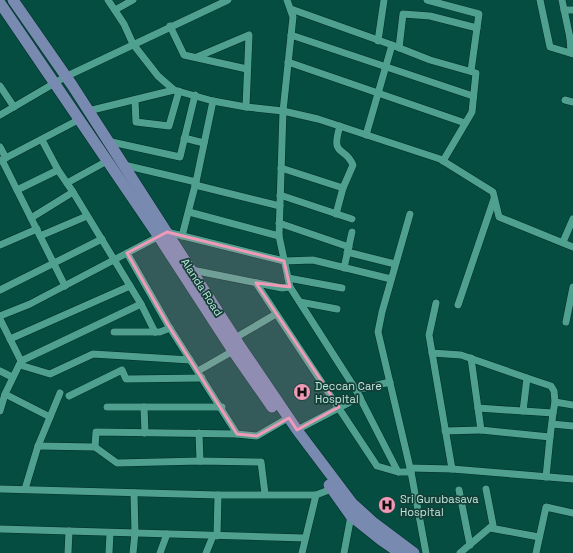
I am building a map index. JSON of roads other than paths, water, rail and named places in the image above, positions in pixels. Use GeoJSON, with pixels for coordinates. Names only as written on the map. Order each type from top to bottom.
{"type":"FeatureCollection","features":[{"type":"Feature","properties":{"kind":"main road","name":"Alanda Road"},"geometry":{"type":"LineString","coordinates":[[13,0],[124,165],[163,234],[233,351],[336,488],[374,523],[414,553]]}},
{"type":"Feature","properties":{"kind":"main road","name":"Alanda Road"},"geometry":{"type":"LineString","coordinates":[[0,3],[107,162],[192,270],[286,420],[297,430],[336,488],[351,516],[400,553]]}},
{"type":"Feature","properties":{"kind":"street"},"geometry":{"type":"LineString","coordinates":[[108,0],[124,24],[133,44],[158,76],[176,90],[213,101],[246,107],[283,111],[340,126],[443,161],[489,188],[495,198],[499,217],[573,247]]}},
{"type":"Feature","properties":{"kind":"street"},"geometry":{"type":"LineString","coordinates":[[115,10],[133,0]]}},
{"type":"Feature","properties":{"kind":"street"},"geometry":{"type":"LineString","coordinates":[[0,115],[65,77],[170,26],[228,0]]}},
{"type":"Feature","properties":{"kind":"street"},"geometry":{"type":"LineString","coordinates":[[287,0],[293,17],[283,111],[278,236],[290,287],[356,390],[398,472]]}},
{"type":"Feature","properties":{"kind":"street"},"geometry":{"type":"LineString","coordinates":[[378,41],[384,0]]}},
{"type":"Feature","properties":{"kind":"street"},"geometry":{"type":"LineString","coordinates":[[427,0],[479,14],[471,71]]}},
{"type":"Feature","properties":{"kind":"street"},"geometry":{"type":"LineString","coordinates":[[540,0],[550,47],[572,54],[571,38],[562,0]]}},
{"type":"Feature","properties":{"kind":"street"},"geometry":{"type":"LineString","coordinates":[[291,10],[430,60],[476,73],[472,112],[443,161]]}},
{"type":"Feature","properties":{"kind":"street"},"geometry":{"type":"LineString","coordinates":[[564,10],[573,10]]}},
{"type":"Feature","properties":{"kind":"street"},"geometry":{"type":"LineString","coordinates":[[366,135],[385,67],[395,47],[403,14],[430,16],[477,28]]}},
{"type":"Feature","properties":{"kind":"street"},"geometry":{"type":"LineString","coordinates":[[170,26],[184,55],[247,69]]}},
{"type":"Feature","properties":{"kind":"street"},"geometry":{"type":"LineString","coordinates":[[197,57],[249,35],[246,107]]}},
{"type":"Feature","properties":{"kind":"street"},"geometry":{"type":"LineString","coordinates":[[291,35],[473,96]]}},
{"type":"Feature","properties":{"kind":"street"},"geometry":{"type":"LineString","coordinates":[[288,62],[465,123]]}},
{"type":"Feature","properties":{"kind":"street"},"geometry":{"type":"LineString","coordinates":[[0,86],[14,107]]}},
{"type":"Feature","properties":{"kind":"street"},"geometry":{"type":"LineString","coordinates":[[88,111],[176,90]]}},
{"type":"Feature","properties":{"kind":"street"},"geometry":{"type":"LineString","coordinates":[[135,100],[136,122],[169,126],[176,90]]}},
{"type":"Feature","properties":{"kind":"street"},"geometry":{"type":"LineString","coordinates":[[107,141],[180,157],[195,95]]}},
{"type":"Feature","properties":{"kind":"street"},"geometry":{"type":"LineString","coordinates":[[565,100],[573,102]]}},
{"type":"Feature","properties":{"kind":"street"},"geometry":{"type":"LineString","coordinates":[[182,236],[196,184],[213,101]]}},
{"type":"Feature","properties":{"kind":"street"},"geometry":{"type":"LineString","coordinates":[[3,160],[80,120]]}},
{"type":"Feature","properties":{"kind":"street"},"geometry":{"type":"LineString","coordinates":[[336,214],[353,165],[336,146],[340,126]]}},
{"type":"Feature","properties":{"kind":"street"},"geometry":{"type":"LineString","coordinates":[[184,138],[204,143]]}},
{"type":"Feature","properties":{"kind":"street"},"geometry":{"type":"LineString","coordinates":[[42,140],[58,170],[67,182],[141,304],[155,332]]}},
{"type":"Feature","properties":{"kind":"street"},"geometry":{"type":"LineString","coordinates":[[0,147],[3,160],[17,190],[65,286]]}},
{"type":"Feature","properties":{"kind":"street"},"geometry":{"type":"LineString","coordinates":[[67,182],[107,162]]}},
{"type":"Feature","properties":{"kind":"street"},"geometry":{"type":"LineString","coordinates":[[124,165],[280,206]]}},
{"type":"Feature","properties":{"kind":"street"},"geometry":{"type":"LineString","coordinates":[[281,168],[344,188]]}},
{"type":"Feature","properties":{"kind":"street"},"geometry":{"type":"LineString","coordinates":[[17,190],[58,170]]}},
{"type":"Feature","properties":{"kind":"street"},"geometry":{"type":"LineString","coordinates":[[31,218],[73,192]]}},
{"type":"Feature","properties":{"kind":"street"},"geometry":{"type":"LineString","coordinates":[[280,195],[352,219]]}},
{"type":"Feature","properties":{"kind":"street"},"geometry":{"type":"LineString","coordinates":[[458,305],[495,198]]}},
{"type":"Feature","properties":{"kind":"street"},"geometry":{"type":"LineString","coordinates":[[189,212],[278,236]]}},
{"type":"Feature","properties":{"kind":"street"},"geometry":{"type":"LineString","coordinates":[[410,214],[395,264],[378,332],[410,470],[426,553]]}},
{"type":"Feature","properties":{"kind":"street"},"geometry":{"type":"LineString","coordinates":[[40,236],[87,216]]}},
{"type":"Feature","properties":{"kind":"street"},"geometry":{"type":"LineString","coordinates":[[563,242],[573,219]]}},
{"type":"Feature","properties":{"kind":"street"},"geometry":{"type":"LineString","coordinates":[[279,223],[348,250],[395,264]]}},
{"type":"Feature","properties":{"kind":"street"},"geometry":{"type":"LineString","coordinates":[[0,245],[36,229]]}},
{"type":"Feature","properties":{"kind":"street"},"geometry":{"type":"LineString","coordinates":[[344,268],[352,232]]}},
{"type":"Feature","properties":{"kind":"street"},"geometry":{"type":"LineString","coordinates":[[190,360],[92,354],[50,374],[20,363],[0,318],[65,286],[163,234],[182,236],[284,261],[312,260],[391,279]]}},
{"type":"Feature","properties":{"kind":"street"},"geometry":{"type":"LineString","coordinates":[[0,290],[53,262],[102,239]]}},
{"type":"Feature","properties":{"kind":"street"},"geometry":{"type":"LineString","coordinates":[[127,253],[170,328],[222,407],[237,434]]}},
{"type":"Feature","properties":{"kind":"street"},"geometry":{"type":"LineString","coordinates":[[192,270],[282,288],[290,287]]}},
{"type":"Feature","properties":{"kind":"street"},"geometry":{"type":"LineString","coordinates":[[288,278],[342,288]]}},
{"type":"Feature","properties":{"kind":"street"},"geometry":{"type":"LineString","coordinates":[[256,283],[378,466],[398,472],[410,470],[452,469],[573,479]]}},
{"type":"Feature","properties":{"kind":"street"},"geometry":{"type":"LineString","coordinates":[[10,339],[130,286]]}},
{"type":"Feature","properties":{"kind":"street"},"geometry":{"type":"LineString","coordinates":[[566,322],[573,288]]}},
{"type":"Feature","properties":{"kind":"street"},"geometry":{"type":"LineString","coordinates":[[300,302],[337,309]]}},
{"type":"Feature","properties":{"kind":"street"},"geometry":{"type":"LineString","coordinates":[[436,303],[429,335],[452,469]]}},
{"type":"Feature","properties":{"kind":"street"},"geometry":{"type":"LineString","coordinates":[[0,411],[12,377],[20,363],[141,304]]}},
{"type":"Feature","properties":{"kind":"street"},"geometry":{"type":"LineString","coordinates":[[235,338],[276,314]]}},
{"type":"Feature","properties":{"kind":"street"},"geometry":{"type":"LineString","coordinates":[[114,332],[164,332],[170,328]]}},
{"type":"Feature","properties":{"kind":"street"},"geometry":{"type":"LineString","coordinates":[[69,396],[122,370],[126,379],[200,374],[233,351]]}},
{"type":"Feature","properties":{"kind":"street"},"geometry":{"type":"LineString","coordinates":[[432,353],[461,355],[551,386],[554,391],[555,402],[546,477]]}},
{"type":"Feature","properties":{"kind":"street"},"geometry":{"type":"LineString","coordinates":[[471,358],[482,430]]}},
{"type":"Feature","properties":{"kind":"street"},"geometry":{"type":"LineString","coordinates":[[0,371],[12,377]]}},
{"type":"Feature","properties":{"kind":"street"},"geometry":{"type":"LineString","coordinates":[[523,411],[526,378]]}},
{"type":"Feature","properties":{"kind":"street"},"geometry":{"type":"LineString","coordinates":[[356,390],[390,382]]}},
{"type":"Feature","properties":{"kind":"street"},"geometry":{"type":"LineString","coordinates":[[24,489],[38,446],[60,393]]}},
{"type":"Feature","properties":{"kind":"street"},"geometry":{"type":"LineString","coordinates":[[5,394],[50,417]]}},
{"type":"Feature","properties":{"kind":"street"},"geometry":{"type":"LineString","coordinates":[[297,430],[360,397]]}},
{"type":"Feature","properties":{"kind":"street"},"geometry":{"type":"LineString","coordinates":[[555,402],[573,405]]}},
{"type":"Feature","properties":{"kind":"street"},"geometry":{"type":"LineString","coordinates":[[108,407],[222,407]]}},
{"type":"Feature","properties":{"kind":"street"},"geometry":{"type":"LineString","coordinates":[[144,407],[145,433]]}},
{"type":"Feature","properties":{"kind":"street"},"geometry":{"type":"LineString","coordinates":[[478,408],[553,413]]}},
{"type":"Feature","properties":{"kind":"street"},"geometry":{"type":"LineString","coordinates":[[95,447],[96,432],[199,433],[258,436],[286,420]]}},
{"type":"Feature","properties":{"kind":"street"},"geometry":{"type":"LineString","coordinates":[[552,424],[573,426]]}},
{"type":"Feature","properties":{"kind":"street"},"geometry":{"type":"LineString","coordinates":[[445,431],[482,430],[550,437]]}},
{"type":"Feature","properties":{"kind":"street"},"geometry":{"type":"LineString","coordinates":[[199,433],[200,461]]}},
{"type":"Feature","properties":{"kind":"street"},"geometry":{"type":"LineString","coordinates":[[38,446],[95,447],[117,463],[200,461],[261,462],[265,494]]}},
{"type":"Feature","properties":{"kind":"street"},"geometry":{"type":"LineString","coordinates":[[0,489],[218,495],[316,495],[336,488]]}},
{"type":"Feature","properties":{"kind":"street"},"geometry":{"type":"LineString","coordinates":[[460,553],[493,525],[486,489]]}},
{"type":"Feature","properties":{"kind":"street"},"geometry":{"type":"LineString","coordinates":[[459,490],[470,545]]}},
{"type":"Feature","properties":{"kind":"street"},"geometry":{"type":"LineString","coordinates":[[133,553],[135,533],[134,493]]}},
{"type":"Feature","properties":{"kind":"street"},"geometry":{"type":"LineString","coordinates":[[206,553],[215,536],[218,495]]}},
{"type":"Feature","properties":{"kind":"street"},"geometry":{"type":"LineString","coordinates":[[302,553],[316,495]]}},
{"type":"Feature","properties":{"kind":"street"},"geometry":{"type":"LineString","coordinates":[[536,553],[546,507],[573,513]]}},
{"type":"Feature","properties":{"kind":"street"},"geometry":{"type":"LineString","coordinates":[[344,553],[351,516]]}},
{"type":"Feature","properties":{"kind":"street"},"geometry":{"type":"LineString","coordinates":[[490,528],[539,537]]}},
{"type":"Feature","properties":{"kind":"street"},"geometry":{"type":"LineString","coordinates":[[0,530],[305,538]]}},
{"type":"Feature","properties":{"kind":"street"},"geometry":{"type":"LineString","coordinates":[[68,553],[69,532]]}},
{"type":"Feature","properties":{"kind":"street"},"geometry":{"type":"LineString","coordinates":[[109,553],[110,533]]}},
{"type":"Feature","properties":{"kind":"street"},"geometry":{"type":"LineString","coordinates":[[160,553],[167,534]]}},
{"type":"Feature","properties":{"kind":"place","name":"Deccan Care Hospital"},"geometry":{"type":"Point","coordinates":[302,392]}},
{"type":"Feature","properties":{"kind":"place","name":"Sri Gurubasava Hospital"},"geometry":{"type":"Point","coordinates":[387,505]}}]}
